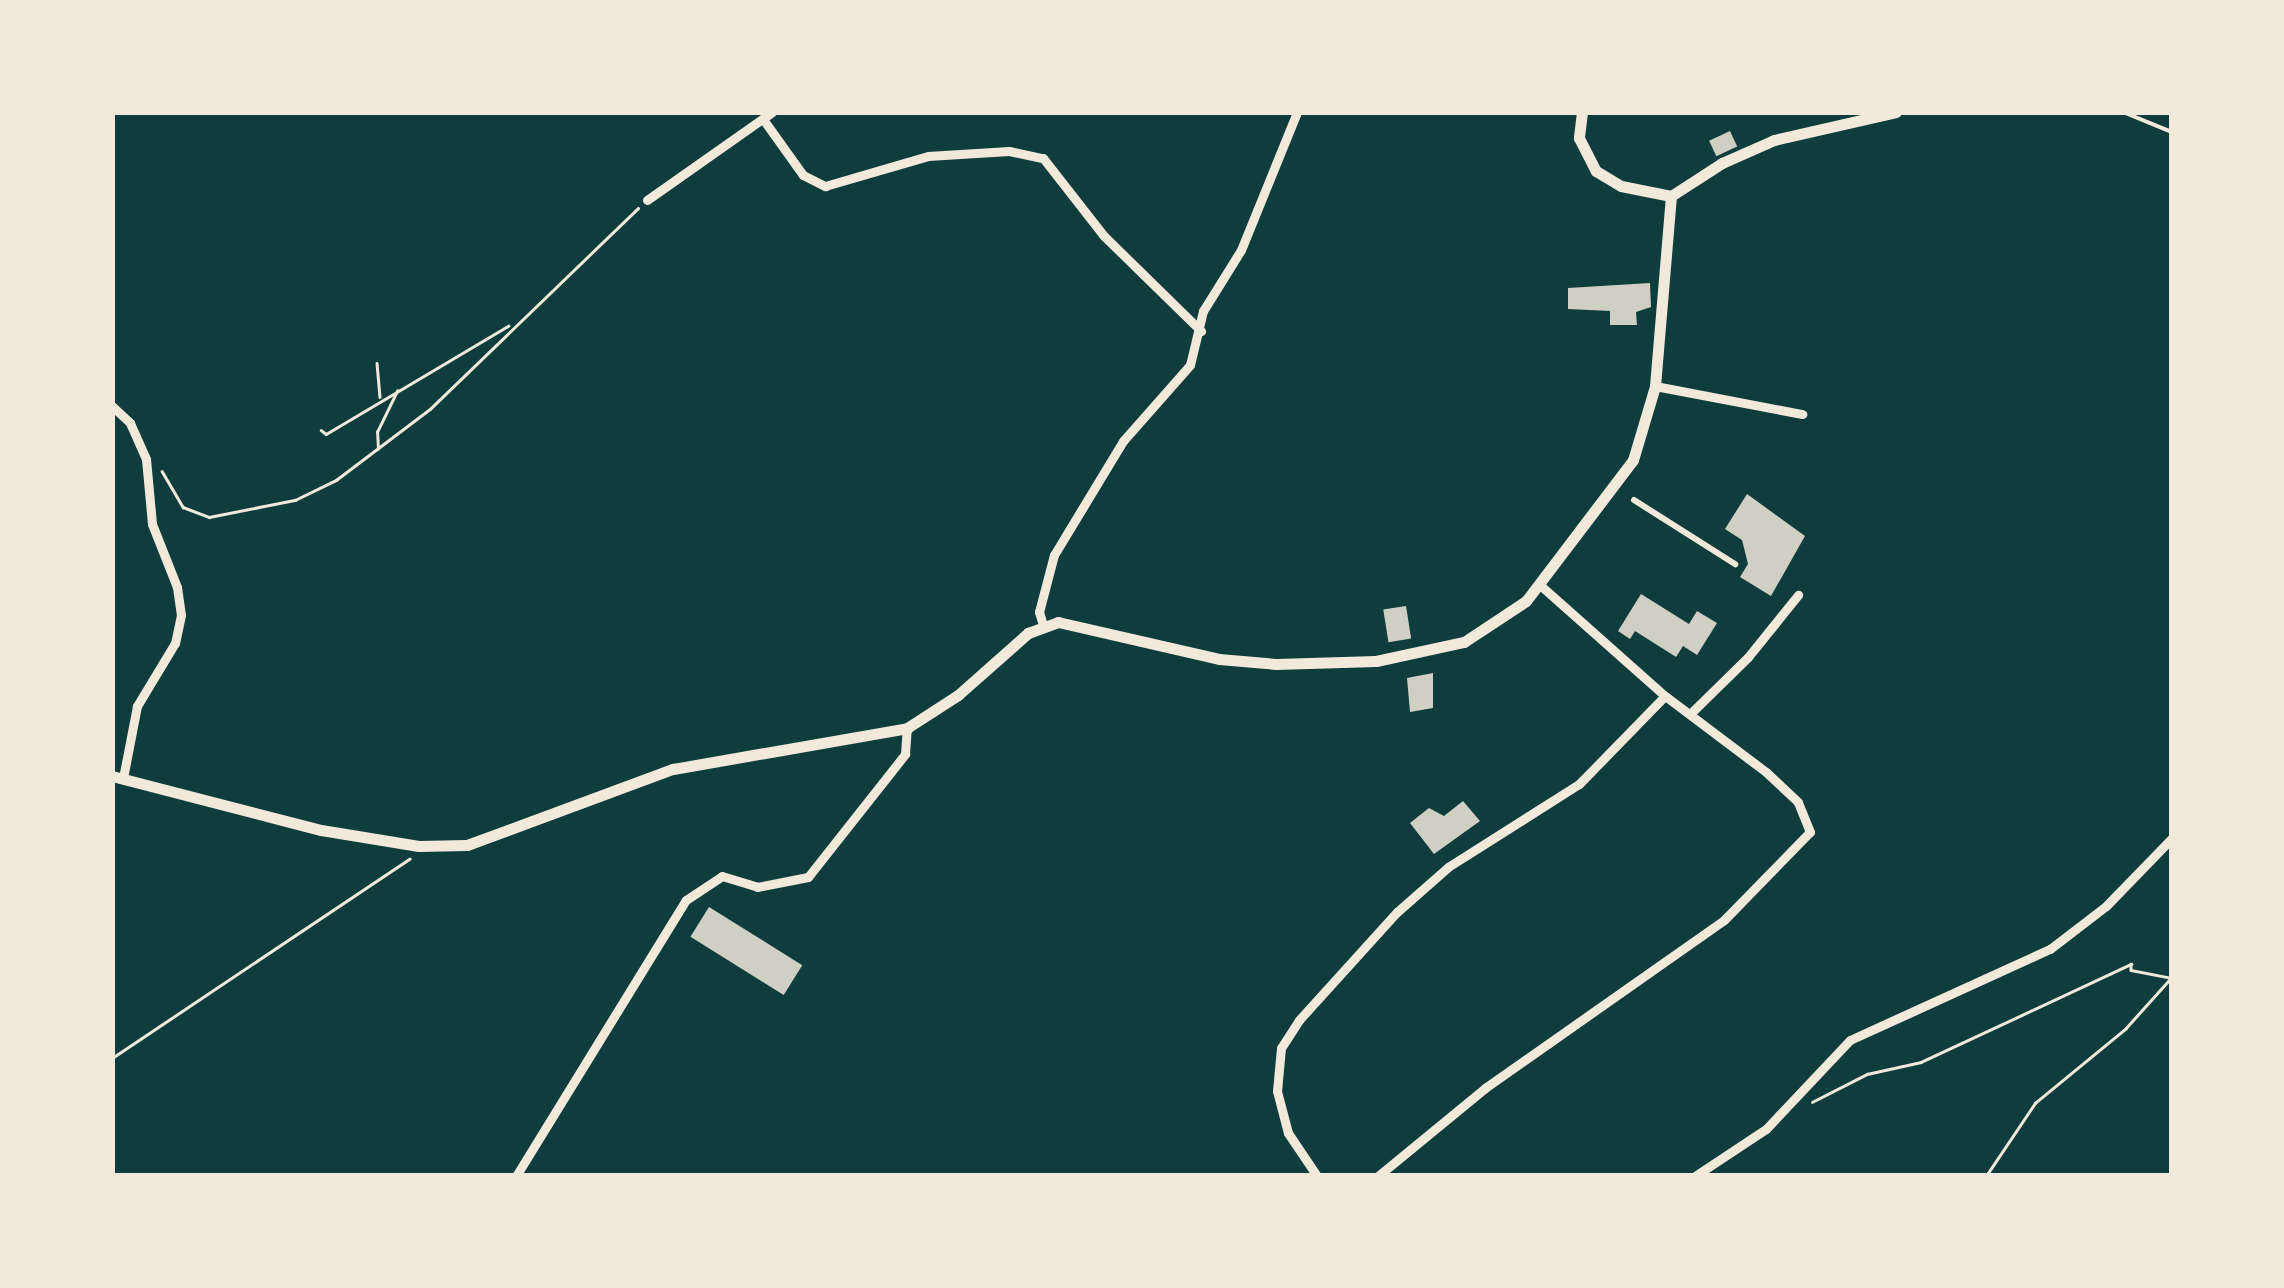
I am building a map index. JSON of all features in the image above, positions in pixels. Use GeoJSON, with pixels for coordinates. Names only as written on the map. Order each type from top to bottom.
{"type":"FeatureCollection","features":[{"type":"Feature","properties":{"kind":"street"},"geometry":{"type":"LineString","coordinates":[[1043,625],[1039,612],[1054,555],[1123,441],[1190,365],[1203,311],[1241,250],[1298,112]]}},
{"type":"Feature","properties":{"kind":"street"},"geometry":{"type":"LineString","coordinates":[[1582,112],[1579,138],[1596,171],[1621,186],[1671,196],[1722,163],[1774,140],[1896,112]]}},
{"type":"Feature","properties":{"kind":"street"},"geometry":{"type":"LineString","coordinates":[[646,200],[767,116],[803,175],[825,186],[928,156],[1010,151],[1043,158],[1104,236],[1201,331]]}},
{"type":"Feature","properties":{"kind":"street"},"geometry":{"type":"LineString","coordinates":[[112,406],[130,423],[146,459],[152,524],[178,587],[181,615],[174,642],[137,706],[118,777],[322,830],[419,846],[468,844],[512,833],[672,770],[908,728],[1043,625],[1076,623],[1219,660],[1376,661],[1464,642],[1501,623],[1540,585],[1622,482],[1655,386],[1671,196]]}},
{"type":"Feature","properties":{"kind":"street"},"geometry":{"type":"LineString","coordinates":[[1655,386],[1802,414]]}},
{"type":"Feature","properties":{"kind":"street"},"geometry":{"type":"LineString","coordinates":[[1634,500],[1735,564]]}},
{"type":"Feature","properties":{"kind":"street"},"geometry":{"type":"LineString","coordinates":[[1378,1176],[1484,1088],[1724,920],[1806,841],[1809,818],[1798,802],[1666,696],[1540,585]]}},
{"type":"Feature","properties":{"kind":"street"},"geometry":{"type":"LineString","coordinates":[[1690,713],[1748,657],[1798,596]]}},
{"type":"Feature","properties":{"kind":"street"},"geometry":{"type":"LineString","coordinates":[[1317,1176],[1288,1133],[1277,1091],[1282,1048],[1299,1020],[1397,912],[1448,868],[1579,784],[1666,696]]}},
{"type":"Feature","properties":{"kind":"street"},"geometry":{"type":"LineString","coordinates":[[516,1176],[686,900],[722,876],[758,887],[808,878],[906,754],[908,728]]}},
{"type":"Feature","properties":{"kind":"street"},"geometry":{"type":"LineString","coordinates":[[1694,1176],[1747,1145],[1803,1086],[1874,1024],[2050,949],[2106,906],[2172,838]]}},
{"type":"Feature","properties":{"kind":"lane"},"geometry":{"type":"LineString","coordinates":[[2124,112],[2172,132]]}},
{"type":"Feature","properties":{"kind":"path"},"geometry":{"type":"LineString","coordinates":[[168,488],[190,512],[226,516],[295,500],[378,452],[646,200]]}},
{"type":"Feature","properties":{"kind":"path"},"geometry":{"type":"LineString","coordinates":[[322,430],[326,434],[510,326]]}},
{"type":"Feature","properties":{"kind":"path"},"geometry":{"type":"LineString","coordinates":[[377,363],[378,400]]}},
{"type":"Feature","properties":{"kind":"path"},"geometry":{"type":"LineString","coordinates":[[378,452],[377,432],[397,390]]}},
{"type":"Feature","properties":{"kind":"path"},"geometry":{"type":"LineString","coordinates":[[112,1058],[280,952],[407,863],[419,846]]}},
{"type":"Feature","properties":{"kind":"path"},"geometry":{"type":"LineString","coordinates":[[1803,1086],[1812,1102],[1867,1074],[1921,1062],[2131,964],[2131,970],[2172,978]]}},
{"type":"Feature","properties":{"kind":"path"},"geometry":{"type":"LineString","coordinates":[[1986,1176],[2035,1103],[2125,1029],[2172,978]]}},
{"type":"Feature","properties":{"kind":"building"},"geometry":{"type":"Polygon","coordinates":[[[1730,131],[1737,146],[1716,156],[1709,141],[1730,131]]]}},
{"type":"Feature","properties":{"kind":"building"},"geometry":{"type":"Polygon","coordinates":[[[1650,283],[1651,307],[1636,312],[1637,325],[1610,325],[1610,311],[1568,309],[1568,288],[1650,283]]]}},
{"type":"Feature","properties":{"kind":"building"},"geometry":{"type":"Polygon","coordinates":[[[1747,494],[1805,536],[1771,596],[1740,577],[1748,564],[1742,540],[1725,529],[1747,494]]]}},
{"type":"Feature","properties":{"kind":"building"},"geometry":{"type":"Polygon","coordinates":[[[1641,594],[1689,624],[1697,611],[1717,623],[1697,655],[1683,646],[1676,657],[1635,631],[1630,639],[1618,631],[1641,594]]]}},
{"type":"Feature","properties":{"kind":"building"},"geometry":{"type":"Polygon","coordinates":[[[1406,606],[1411,639],[1388,642],[1383,610],[1406,606]]]}},
{"type":"Feature","properties":{"kind":"building"},"geometry":{"type":"Polygon","coordinates":[[[1433,673],[1433,708],[1410,712],[1407,678],[1433,673]]]}},
{"type":"Feature","properties":{"kind":"building"},"geometry":{"type":"Polygon","coordinates":[[[1463,801],[1480,821],[1434,854],[1410,823],[1429,808],[1444,816],[1463,801]]]}},
{"type":"Feature","properties":{"kind":"building"},"geometry":{"type":"Polygon","coordinates":[[[709,907],[802,965],[784,995],[690,937],[709,907]]]}}]}
